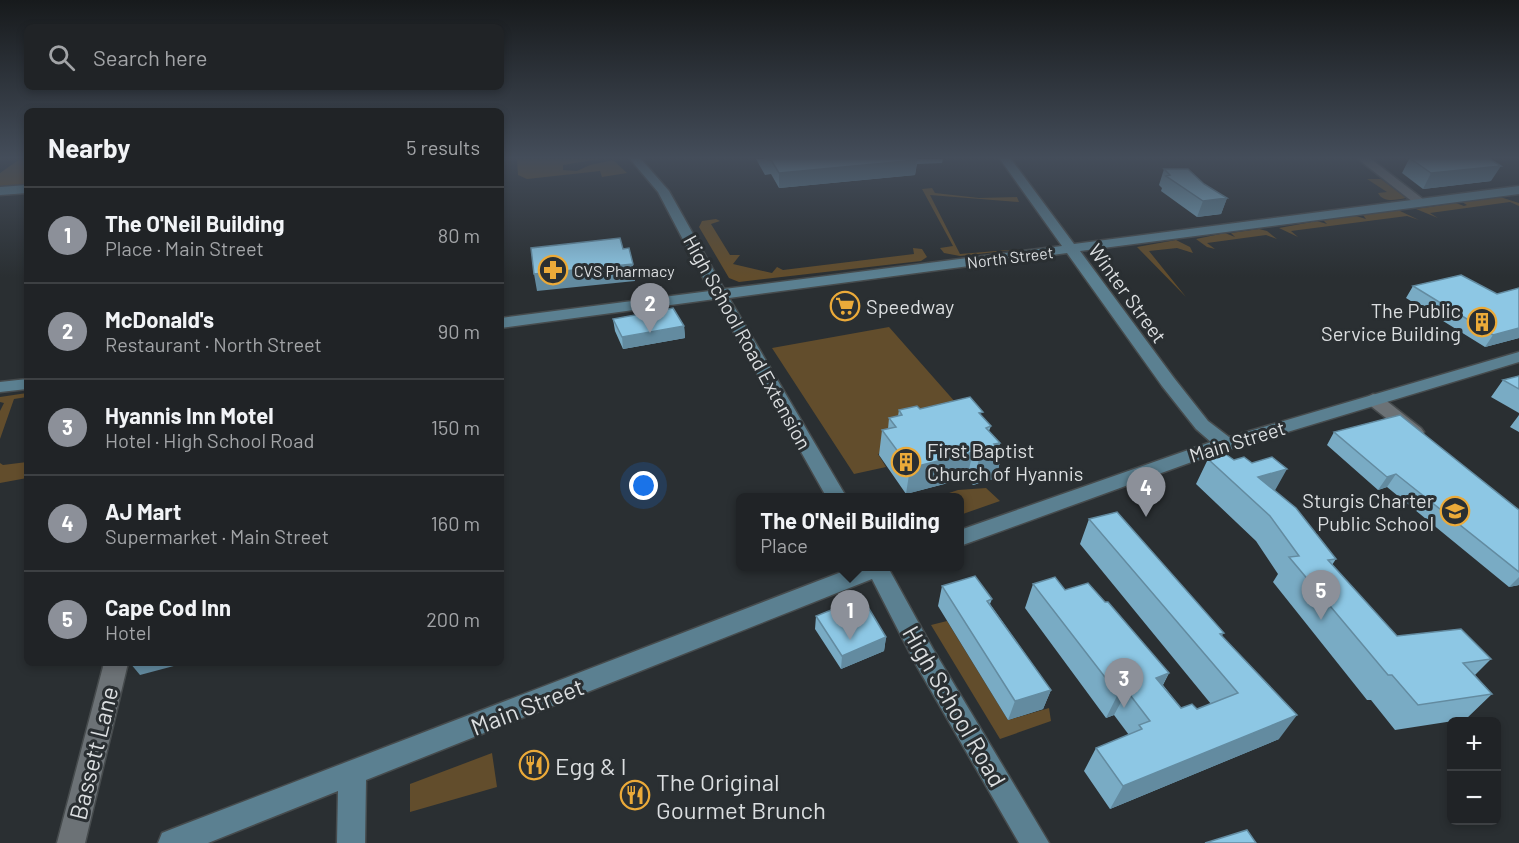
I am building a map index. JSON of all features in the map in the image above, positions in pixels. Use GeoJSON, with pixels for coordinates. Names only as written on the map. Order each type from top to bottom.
{"type":"FeatureCollection","features":[{"type":"Feature","properties":{"kind":"street","name":"High School Road Extension"},"geometry":{"type":"LineString","coordinates":[[668,198],[834,493]]}},
{"type":"Feature","properties":{"kind":"street","name":"Winter Street"},"geometry":{"type":"LineString","coordinates":[[1033,198],[1168,382],[1202,425],[1225,444]]}},
{"type":"Feature","properties":{"kind":"street"},"geometry":{"type":"LineString","coordinates":[[1416,198],[1422,203]]}},
{"type":"Feature","properties":{"kind":"street","name":"North Street"},"geometry":{"type":"LineString","coordinates":[[504,322],[1457,198]]}},
{"type":"Feature","properties":{"kind":"street","name":"Main Street"},"geometry":{"type":"LineString","coordinates":[[964,537],[1225,444],[1519,357]]}},
{"type":"Feature","properties":{"kind":"street"},"geometry":{"type":"LineString","coordinates":[[0,387],[24,384]]}},
{"type":"Feature","properties":{"kind":"street"},"geometry":{"type":"LineString","coordinates":[[1373,399],[1430,444]]}},
{"type":"Feature","properties":{"kind":"street","name":"Main Street"},"geometry":{"type":"LineString","coordinates":[[172,843],[868,571]]}},
{"type":"Feature","properties":{"kind":"street","name":"High School Road"},"geometry":{"type":"LineString","coordinates":[[880,571],[924,656],[1035,843]]}},
{"type":"Feature","properties":{"kind":"street","name":"Bassett Lane"},"geometry":{"type":"LineString","coordinates":[[71,843],[115,666]]}},
{"type":"Feature","properties":{"kind":"street"},"geometry":{"type":"LineString","coordinates":[[351,843],[352,773]]}},
{"type":"Feature","properties":{"kind":"shaded area"},"geometry":{"type":"Polygon","coordinates":[[[927,198],[932,198],[960,254],[1022,249],[960,256],[944,253],[940,248],[953,246],[927,198]]]}},
{"type":"Feature","properties":{"kind":"shaded area"},"geometry":{"type":"Polygon","coordinates":[[[972,198],[1018,198],[1019,202],[972,198]]]}},
{"type":"Feature","properties":{"kind":"shaded area"},"geometry":{"type":"Polygon","coordinates":[[[1504,198],[1519,203],[1519,206],[1510,202],[1430,213],[1438,218],[1416,209],[1456,203],[1467,205],[1462,202],[1504,198]]]}},
{"type":"Feature","properties":{"kind":"shaded area"},"geometry":{"type":"Polygon","coordinates":[[[1398,210],[1419,220],[1407,216],[1291,231],[1298,237],[1279,228],[1317,221],[1327,224],[1323,220],[1356,216],[1366,219],[1363,215],[1398,210]]]}},
{"type":"Feature","properties":{"kind":"shaded area"},"geometry":{"type":"Polygon","coordinates":[[[716,219],[720,221],[711,224],[730,255],[740,255],[733,264],[772,273],[777,267],[783,270],[914,254],[913,248],[922,249],[927,257],[921,261],[739,282],[729,278],[699,227],[702,221],[716,219]]]}},
{"type":"Feature","properties":{"kind":"shaded area"},"geometry":{"type":"Polygon","coordinates":[[[1259,229],[1267,231],[1277,239],[1266,235],[1207,243],[1215,249],[1207,247],[1196,239],[1225,233],[1235,237],[1231,233],[1259,229]]]}},
{"type":"Feature","properties":{"kind":"shaded area"},"geometry":{"type":"Polygon","coordinates":[[[1176,240],[1190,247],[1193,253],[1177,248],[1149,251],[1186,297],[1137,247],[1176,240]]]}},
{"type":"Feature","properties":{"kind":"shaded area"},"geometry":{"type":"Polygon","coordinates":[[[889,327],[971,420],[878,454],[886,467],[854,474],[772,348],[889,327]]]}},
{"type":"Feature","properties":{"kind":"shaded area"},"geometry":{"type":"Polygon","coordinates":[[[24,393],[24,397],[14,399],[0,439],[0,411],[4,403],[0,402],[0,397],[24,393]]]}},
{"type":"Feature","properties":{"kind":"shaded area"},"geometry":{"type":"Polygon","coordinates":[[[24,462],[24,479],[0,483],[0,463],[3,465],[24,462]]]}},
{"type":"Feature","properties":{"kind":"shaded area"},"geometry":{"type":"Polygon","coordinates":[[[986,488],[1000,501],[964,514],[964,493],[949,493],[986,488]]]}},
{"type":"Feature","properties":{"kind":"shaded area"},"geometry":{"type":"Polygon","coordinates":[[[947,621],[1008,720],[1049,708],[1051,721],[1000,739],[931,625],[947,621]]]}},
{"type":"Feature","properties":{"kind":"shaded area"},"geometry":{"type":"Polygon","coordinates":[[[492,753],[497,787],[410,812],[410,784],[492,753]]]}},
{"type":"Feature","properties":{"kind":"building"},"geometry":{"type":"Polygon","coordinates":[[[1199,198],[1224,198],[1203,201],[1199,198]]]}},
{"type":"Feature","properties":{"kind":"building"},"geometry":{"type":"Polygon","coordinates":[[[620,238],[623,249],[629,248],[633,264],[534,274],[531,248],[620,238]]]}},
{"type":"Feature","properties":{"kind":"building"},"geometry":{"type":"Polygon","coordinates":[[[1461,275],[1497,294],[1519,288],[1519,328],[1493,335],[1413,286],[1461,275]]]}},
{"type":"Feature","properties":{"kind":"building"},"geometry":{"type":"Polygon","coordinates":[[[673,308],[684,326],[622,337],[613,319],[673,308]]]}},
{"type":"Feature","properties":{"kind":"building"},"geometry":{"type":"Polygon","coordinates":[[[1519,376],[1519,389],[1503,380],[1519,376]]]}},
{"type":"Feature","properties":{"kind":"building"},"geometry":{"type":"Polygon","coordinates":[[[970,397],[983,412],[979,413],[991,426],[986,428],[1000,443],[994,444],[1002,453],[979,459],[973,452],[910,468],[882,430],[896,427],[889,418],[902,415],[899,410],[917,406],[920,409],[970,397]]]}},
{"type":"Feature","properties":{"kind":"building","name":"Sturgis Charter Public School"},"geometry":{"type":"Polygon","coordinates":[[[1400,415],[1519,510],[1519,572],[1396,474],[1387,477],[1334,432],[1400,415]]]}},
{"type":"Feature","properties":{"kind":"building"},"geometry":{"type":"Polygon","coordinates":[[[1224,453],[1234,460],[1244,457],[1252,463],[1272,457],[1287,469],[1258,477],[1296,508],[1336,559],[1328,560],[1397,636],[1461,629],[1491,659],[1463,663],[1492,694],[1418,705],[1392,675],[1388,675],[1289,557],[1299,556],[1270,516],[1208,459],[1224,453]]]}},
{"type":"Feature","properties":{"kind":"building"},"geometry":{"type":"Polygon","coordinates":[[[1117,512],[1224,633],[1220,634],[1297,715],[1123,786],[1096,748],[1142,729],[1139,725],[1150,721],[1127,691],[1118,694],[1033,584],[1055,577],[1065,590],[1088,583],[1105,602],[1108,602],[1169,673],[1156,678],[1181,708],[1192,704],[1197,709],[1238,693],[1089,519],[1117,512]]]}},
{"type":"Feature","properties":{"kind":"building"},"geometry":{"type":"Polygon","coordinates":[[[975,576],[992,599],[987,601],[1051,690],[1015,701],[942,586],[975,576]]]}},
{"type":"Feature","properties":{"kind":"building"},"geometry":{"type":"Polygon","coordinates":[[[856,600],[865,602],[886,637],[842,656],[816,616],[856,600]]]}},
{"type":"Feature","properties":{"kind":"building"},"geometry":{"type":"Polygon","coordinates":[[[1247,830],[1256,843],[1205,843],[1247,830]]]}},
{"type":"Feature","properties":{"kind":"place","name":"CVS Pharmacy"},"geometry":{"type":"Point","coordinates":[553,270]}},
{"type":"Feature","properties":{"kind":"place","name":"Speedway"},"geometry":{"type":"Point","coordinates":[845,306]}},
{"type":"Feature","properties":{"kind":"place","name":"The Public Service Building"},"geometry":{"type":"Point","coordinates":[1482,322]}},
{"type":"Feature","properties":{"kind":"place","name":"McDonald's"},"geometry":{"type":"Point","coordinates":[650,333]}},
{"type":"Feature","properties":{"kind":"place","name":"First Baptist Church of Hyannis"},"geometry":{"type":"Point","coordinates":[906,462]}},
{"type":"Feature","properties":{"kind":"place","name":"Sturgis Charter Public School"},"geometry":{"type":"Point","coordinates":[1455,511]}},
{"type":"Feature","properties":{"kind":"place","name":"AJ Mart"},"geometry":{"type":"Point","coordinates":[1146,517]}},
{"type":"Feature","properties":{"kind":"place","name":"Cape Cod Inn"},"geometry":{"type":"Point","coordinates":[1321,620]}},
{"type":"Feature","properties":{"kind":"place","name":"The O'Neil Building"},"geometry":{"type":"Point","coordinates":[850,640]}},
{"type":"Feature","properties":{"kind":"place","name":"Hyannis Inn Motel"},"geometry":{"type":"Point","coordinates":[1124,708]}},
{"type":"Feature","properties":{"kind":"place","name":"Egg & I"},"geometry":{"type":"Point","coordinates":[534,765]}},
{"type":"Feature","properties":{"kind":"place","name":"The Original Gourmet Brunch"},"geometry":{"type":"Point","coordinates":[635,795]}}]}
